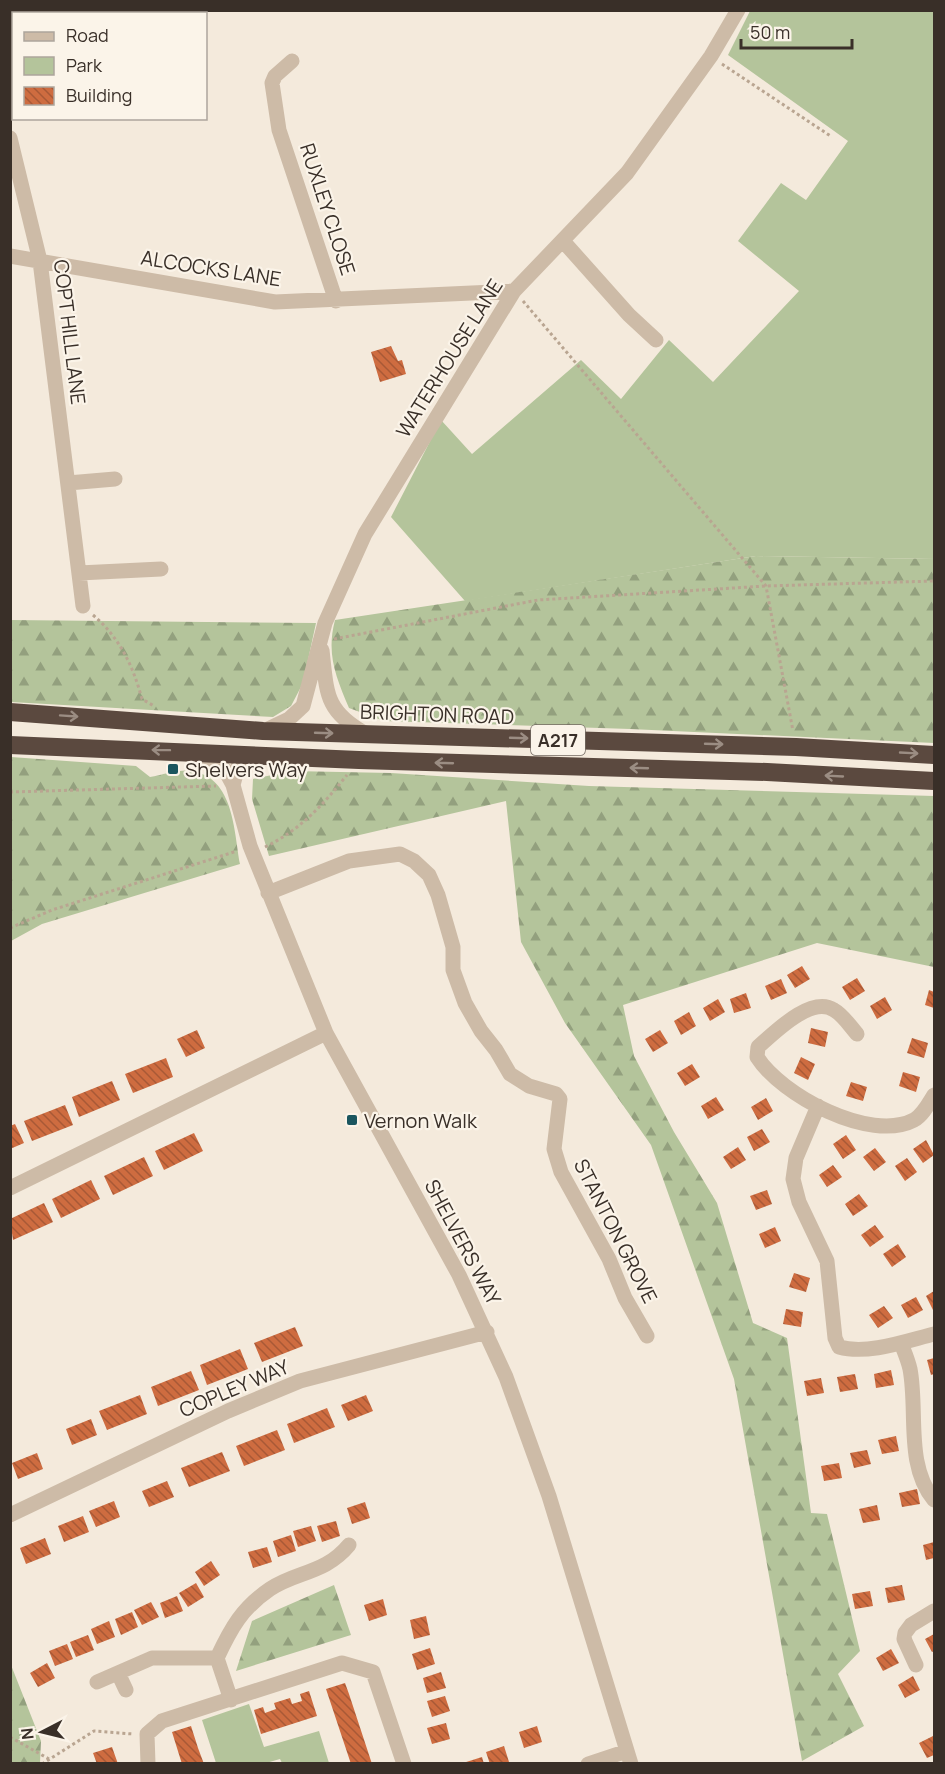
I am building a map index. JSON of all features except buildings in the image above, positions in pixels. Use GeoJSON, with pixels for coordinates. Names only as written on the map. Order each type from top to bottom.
{"type":"FeatureCollection","features":[{"type":"Feature","properties":{"kind":"highway","name":"BRIGHTON ROAD"},"geometry":{"type":"LineString","coordinates":[[10,712],[263,731],[796,747],[934,755]]}},
{"type":"Feature","properties":{"kind":"highway"},"geometry":{"type":"LineString","coordinates":[[182,724],[231,742],[241,755]]}},
{"type":"Feature","properties":{"kind":"highway","name":"A217"},"geometry":{"type":"LineString","coordinates":[[10,745],[193,751],[358,760],[767,772],[934,781]]}},
{"type":"Feature","properties":{"kind":"street","name":"WATERHOUSE LANE"},"geometry":{"type":"LineString","coordinates":[[263,731],[289,719],[303,706],[321,638],[365,534],[514,291],[627,173],[711,56],[738,10]]}},
{"type":"Feature","properties":{"kind":"street","name":"RUXLEY CLOSE"},"geometry":{"type":"LineString","coordinates":[[292,61],[275,76],[272,83],[279,130],[336,301]]}},
{"type":"Feature","properties":{"kind":"street","name":"COPT HILL LANE"},"geometry":{"type":"LineString","coordinates":[[10,138],[40,261],[83,606]]}},
{"type":"Feature","properties":{"kind":"street"},"geometry":{"type":"LineString","coordinates":[[563,241],[629,315],[656,339]]}},
{"type":"Feature","properties":{"kind":"street","name":"ALCOCKS LANE"},"geometry":{"type":"LineString","coordinates":[[10,256],[275,302],[336,301],[514,291]]}},
{"type":"Feature","properties":{"kind":"street"},"geometry":{"type":"LineString","coordinates":[[68,483],[115,479]]}},
{"type":"Feature","properties":{"kind":"street"},"geometry":{"type":"LineString","coordinates":[[79,573],[161,569]]}},
{"type":"Feature","properties":{"kind":"street"},"geometry":{"type":"LineString","coordinates":[[321,638],[330,704],[342,719],[366,734]]}},
{"type":"Feature","properties":{"kind":"street"},"geometry":{"type":"LineString","coordinates":[[193,751],[225,770],[233,785]]}},
{"type":"Feature","properties":{"kind":"street"},"geometry":{"type":"LineString","coordinates":[[233,785],[241,755]]}},
{"type":"Feature","properties":{"kind":"street","name":"SHELVERS WAY"},"geometry":{"type":"LineString","coordinates":[[233,785],[251,850],[326,1033],[459,1275],[487,1332],[535,1453],[629,1758]]}},
{"type":"Feature","properties":{"kind":"street","name":"STANTON GROVE"},"geometry":{"type":"LineString","coordinates":[[268,893],[349,861],[400,854],[414,861],[429,875],[438,895],[453,947],[453,970],[465,1003],[481,1031],[496,1050],[510,1074],[529,1086],[556,1094],[560,1099],[554,1149],[561,1172],[609,1259],[624,1298],[647,1336]]}},
{"type":"Feature","properties":{"kind":"street"},"geometry":{"type":"LineString","coordinates":[[857,1034],[835,1010],[817,1007],[793,1017],[758,1047],[757,1057],[763,1066],[783,1084],[818,1106],[864,1124],[903,1125],[917,1118],[934,1095]]}},
{"type":"Feature","properties":{"kind":"street"},"geometry":{"type":"LineString","coordinates":[[10,1188],[326,1033]]}},
{"type":"Feature","properties":{"kind":"street"},"geometry":{"type":"LineString","coordinates":[[818,1106],[796,1158],[793,1179],[799,1202],[827,1261],[835,1338],[839,1347],[849,1350],[934,1334]]}},
{"type":"Feature","properties":{"kind":"street","name":"COPLEY WAY"},"geometry":{"type":"LineString","coordinates":[[10,1515],[228,1411],[300,1382],[487,1332]]}},
{"type":"Feature","properties":{"kind":"street"},"geometry":{"type":"LineString","coordinates":[[901,1342],[910,1369],[914,1436],[921,1473],[928,1492],[934,1500]]}},
{"type":"Feature","properties":{"kind":"street"},"geometry":{"type":"LineString","coordinates":[[231,1700],[217,1658],[236,1619],[270,1589],[337,1560],[350,1545]]}},
{"type":"Feature","properties":{"kind":"street"},"geometry":{"type":"LineString","coordinates":[[916,1665],[904,1639],[905,1633],[911,1625],[934,1611]]}},
{"type":"Feature","properties":{"kind":"street"},"geometry":{"type":"LineString","coordinates":[[97,1682],[152,1658],[217,1658]]}},
{"type":"Feature","properties":{"kind":"street"},"geometry":{"type":"LineString","coordinates":[[148,1764],[147,1734],[162,1721],[342,1663],[373,1672],[404,1764]]}},
{"type":"Feature","properties":{"kind":"street"},"geometry":{"type":"LineString","coordinates":[[118,1672],[126,1690]]}},
{"type":"Feature","properties":{"kind":"street"},"geometry":{"type":"LineString","coordinates":[[588,1764],[629,1758]]}},
{"type":"Feature","properties":{"kind":"path"},"geometry":{"type":"LineString","coordinates":[[711,56],[832,137]]}},
{"type":"Feature","properties":{"kind":"path"},"geometry":{"type":"LineString","coordinates":[[514,291],[766,585],[796,747]]}},
{"type":"Feature","properties":{"kind":"path"},"geometry":{"type":"LineString","coordinates":[[321,638],[330,639],[538,600],[766,585],[934,581]]}},
{"type":"Feature","properties":{"kind":"path"},"geometry":{"type":"LineString","coordinates":[[83,606],[110,630],[134,668],[142,699],[182,724]]}},
{"type":"Feature","properties":{"kind":"path"},"geometry":{"type":"LineString","coordinates":[[10,928],[52,910],[251,850],[288,836],[314,814],[358,760]]}},
{"type":"Feature","properties":{"kind":"path"},"geometry":{"type":"LineString","coordinates":[[10,792],[233,785]]}},
{"type":"Feature","properties":{"kind":"path"},"geometry":{"type":"LineString","coordinates":[[42,1764],[94,1731],[147,1734]]}},
{"type":"Feature","properties":{"kind":"path"},"geometry":{"type":"LineString","coordinates":[[10,1737],[49,1759]]}},
{"type":"Feature","properties":{"kind":"green space"},"geometry":{"type":"Polygon","coordinates":[[[750,11],[934,11],[934,559],[756,556],[465,601],[391,517],[441,420],[472,454],[581,360],[621,399],[669,340],[713,382],[799,291],[738,241],[781,183],[806,200],[848,141],[728,55],[750,11]]]}},
{"type":"Feature","properties":{"kind":"green space"},"geometry":{"type":"Polygon","coordinates":[[[756,556],[934,559],[934,743],[630,729],[384,721],[349,708],[336,675],[332,655],[332,632],[335,620],[756,556]]]}},
{"type":"Feature","properties":{"kind":"green space"},"geometry":{"type":"Polygon","coordinates":[[[10,620],[316,623],[303,683],[291,706],[273,717],[11,702],[10,620]]]}},
{"type":"Feature","properties":{"kind":"green space"},"geometry":{"type":"Polygon","coordinates":[[[11,757],[136,766],[150,777],[177,771],[192,771],[206,776],[216,784],[230,808],[240,864],[42,924],[11,941],[11,757]]]}},
{"type":"Feature","properties":{"kind":"green space"},"geometry":{"type":"Polygon","coordinates":[[[291,771],[391,773],[589,786],[934,796],[934,967],[817,943],[623,1005],[634,1056],[674,1132],[717,1203],[753,1323],[787,1338],[811,1513],[827,1514],[860,1651],[838,1674],[864,1726],[802,1761],[734,1379],[651,1145],[565,1023],[521,942],[506,801],[269,856],[252,799],[253,779],[291,771]]]}},
{"type":"Feature","properties":{"kind":"green space"},"geometry":{"type":"Polygon","coordinates":[[[334,1585],[351,1635],[236,1671],[252,1621],[334,1585]]]}},
{"type":"Feature","properties":{"kind":"green space"},"geometry":{"type":"Polygon","coordinates":[[[11,1665],[41,1741],[40,1763],[11,1763],[11,1665]]]}},
{"type":"Feature","properties":{"kind":"green space"},"geometry":{"type":"Polygon","coordinates":[[[249,1704],[264,1747],[319,1731],[329,1763],[282,1763],[280,1759],[266,1763],[216,1763],[202,1720],[249,1704]]]}},
{"type":"Feature","properties":{"kind":"place","name":"Shelvers Way"},"geometry":{"type":"Point","coordinates":[173,769]}},
{"type":"Feature","properties":{"kind":"place","name":"Vernon Walk"},"geometry":{"type":"Point","coordinates":[352,1120]}}]}
